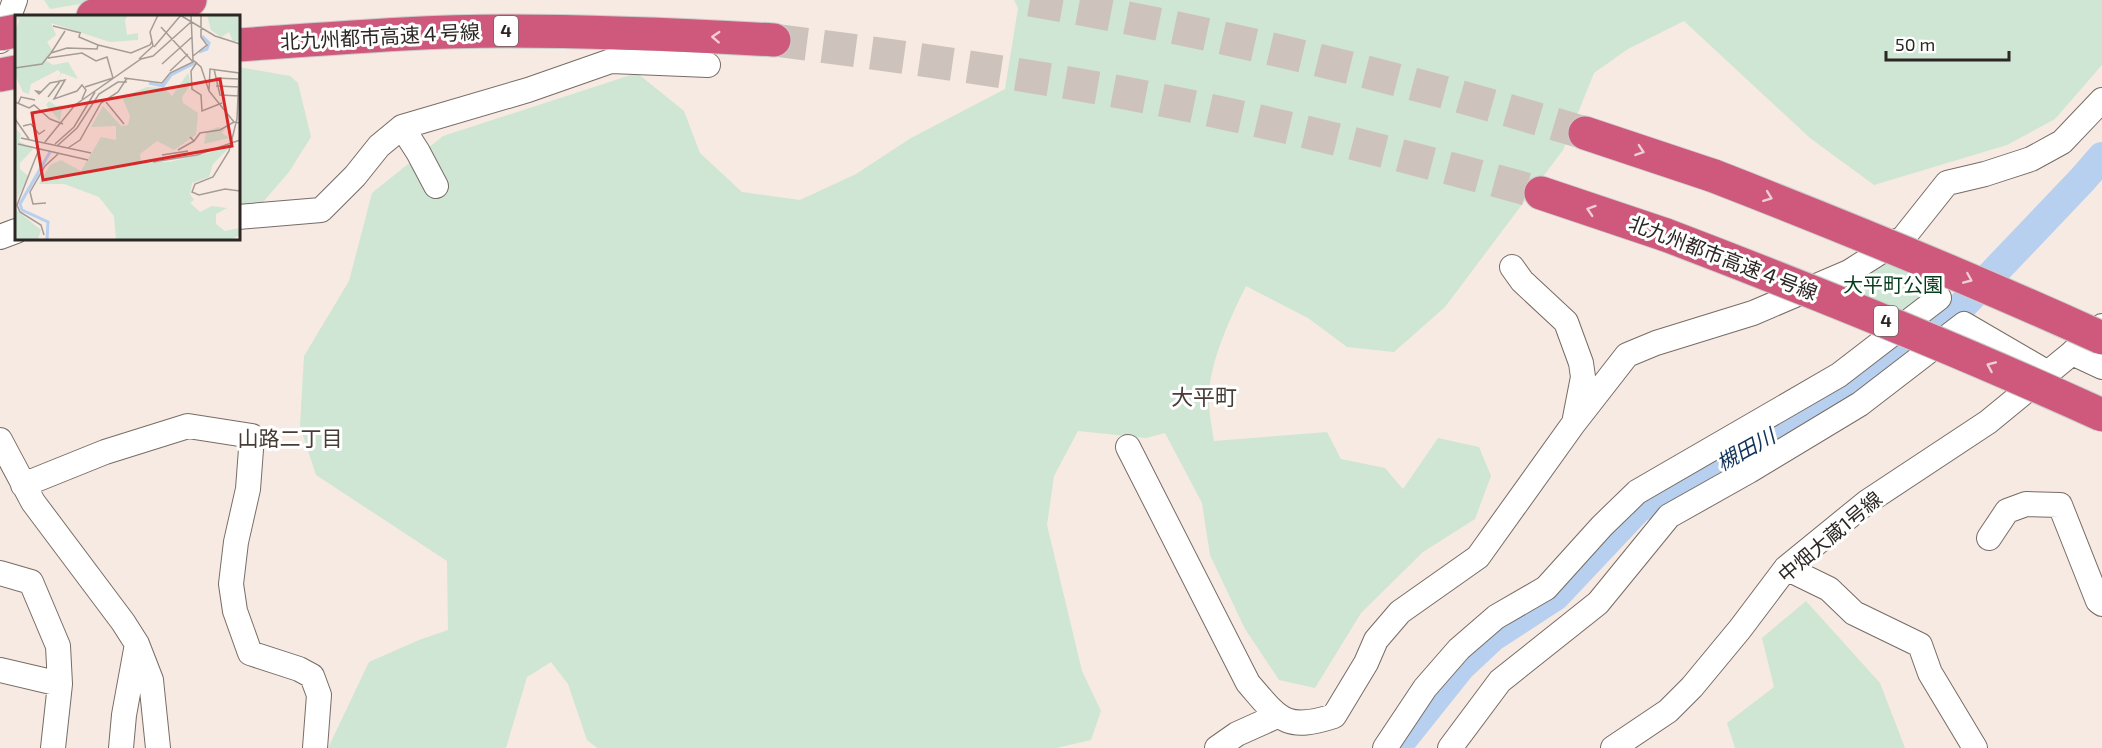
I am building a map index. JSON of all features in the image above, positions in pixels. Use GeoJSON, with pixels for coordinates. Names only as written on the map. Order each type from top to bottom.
{"type":"FeatureCollection","features":[{"type":"Feature","properties":{"kind":"highway"},"geometry":{"type":"LineString","coordinates":[[106,14],[190,0]]}},
{"type":"Feature","properties":{"kind":"highway"},"geometry":{"type":"LineString","coordinates":[[0,34],[15,30]]}},
{"type":"Feature","properties":{"kind":"highway","name":"北九州都市高速４号線"},"geometry":{"type":"LineString","coordinates":[[240,45],[370,36],[505,31],[639,33],[774,40]]}},
{"type":"Feature","properties":{"kind":"highway"},"geometry":{"type":"LineString","coordinates":[[0,75],[15,72]]}},
{"type":"Feature","properties":{"kind":"highway"},"geometry":{"type":"LineString","coordinates":[[1585,133],[1714,176],[1828,220],[1982,284],[2102,338]]}},
{"type":"Feature","properties":{"kind":"highway","name":"北九州都市高速４号線"},"geometry":{"type":"LineString","coordinates":[[1541,193],[1666,235],[1790,282],[1955,350],[2102,415]]}},
{"type":"Feature","properties":{"kind":"street"},"geometry":{"type":"LineString","coordinates":[[0,41],[15,0]]}},
{"type":"Feature","properties":{"kind":"street"},"geometry":{"type":"LineString","coordinates":[[365,132],[396,132],[611,61],[708,65]]}},
{"type":"Feature","properties":{"kind":"street"},"geometry":{"type":"LineString","coordinates":[[1128,447],[1248,683],[1277,716],[1294,724],[1314,723],[1334,716],[1366,663],[1376,640],[1400,612],[1478,557],[1534,482],[1574,423],[1627,355],[1656,343],[1753,313],[1849,272],[1904,237],[1947,183],[2031,159],[2062,142],[2102,100]]}},
{"type":"Feature","properties":{"kind":"street"},"geometry":{"type":"LineString","coordinates":[[396,132],[418,152],[436,186]]}},
{"type":"Feature","properties":{"kind":"street"},"geometry":{"type":"LineString","coordinates":[[240,217],[321,210],[355,176],[379,146],[396,132]]}},
{"type":"Feature","properties":{"kind":"street"},"geometry":{"type":"LineString","coordinates":[[0,237],[15,231]]}},
{"type":"Feature","properties":{"kind":"street"},"geometry":{"type":"LineString","coordinates":[[1904,237],[1939,298],[1964,324],[2048,373]]}},
{"type":"Feature","properties":{"kind":"street"},"geometry":{"type":"LineString","coordinates":[[1512,267],[1522,281],[1566,322],[1581,363],[1583,377],[1574,423]]}},
{"type":"Feature","properties":{"kind":"street"},"geometry":{"type":"LineString","coordinates":[[1385,748],[1425,688],[1459,649],[1496,617],[1546,588],[1602,526],[1637,492],[1839,375],[1939,298]]}},
{"type":"Feature","properties":{"kind":"street"},"geometry":{"type":"LineString","coordinates":[[1450,748],[1500,681],[1598,603],[1669,516],[1860,404],[1964,324]]}},
{"type":"Feature","properties":{"kind":"street","name":"中畑大蔵1号線"},"geometry":{"type":"LineString","coordinates":[[1613,748],[1668,711],[1692,687],[1786,568],[1867,502],[1988,422],[2073,353],[2102,326]]}},
{"type":"Feature","properties":{"kind":"street"},"geometry":{"type":"LineString","coordinates":[[2073,353],[2102,367]]}},
{"type":"Feature","properties":{"kind":"street"},"geometry":{"type":"LineString","coordinates":[[23,485],[105,452],[188,426],[252,436],[248,489],[236,542],[231,584],[235,611],[250,653],[299,669],[312,676],[318,695],[315,748]]}},
{"type":"Feature","properties":{"kind":"street"},"geometry":{"type":"LineString","coordinates":[[0,440],[33,502],[137,644],[152,680],[158,748]]}},
{"type":"Feature","properties":{"kind":"street"},"geometry":{"type":"LineString","coordinates":[[1989,538],[2007,511],[2026,504],[2060,505],[2093,560],[2098,601],[2102,604]]}},
{"type":"Feature","properties":{"kind":"street"},"geometry":{"type":"LineString","coordinates":[[1786,568],[1829,589],[1854,613],[1920,645],[1930,673],[1975,748]]}},
{"type":"Feature","properties":{"kind":"street"},"geometry":{"type":"LineString","coordinates":[[0,573],[31,582],[58,646],[60,684],[53,748]]}},
{"type":"Feature","properties":{"kind":"street"},"geometry":{"type":"LineString","coordinates":[[121,748],[124,715],[137,644]]}},
{"type":"Feature","properties":{"kind":"street"},"geometry":{"type":"LineString","coordinates":[[0,670],[60,684]]}},
{"type":"Feature","properties":{"kind":"street"},"geometry":{"type":"LineString","coordinates":[[1217,748],[1237,734],[1277,716]]}},
{"type":"Feature","properties":{"kind":"green space"},"geometry":{"type":"Polygon","coordinates":[[[44,0],[103,0],[50,9],[44,0]]]}},
{"type":"Feature","properties":{"kind":"green space"},"geometry":{"type":"Polygon","coordinates":[[[1014,0],[2102,0],[2102,65],[2055,119],[2007,145],[1874,185],[1810,138],[1684,21],[1628,49],[1594,73],[1563,150],[1445,307],[1394,352],[1347,347],[1308,318],[1246,286],[1227,326],[1212,372],[1209,400],[1214,441],[1327,432],[1341,459],[1385,468],[1403,489],[1438,438],[1479,447],[1491,476],[1475,519],[1423,552],[1361,613],[1315,688],[1279,680],[1245,629],[1210,555],[1202,503],[1165,433],[1146,438],[1078,431],[1054,476],[1047,525],[1082,671],[1101,711],[1091,740],[1056,748],[597,748],[587,740],[568,684],[551,662],[527,677],[506,748],[328,748],[369,662],[448,630],[447,561],[316,475],[300,426],[304,356],[349,281],[372,193],[443,136],[637,73],[684,111],[700,153],[742,192],[800,200],[856,174],[911,138],[1005,89],[1018,8],[1014,0]]]}},
{"type":"Feature","properties":{"kind":"green space"},"geometry":{"type":"Polygon","coordinates":[[[240,67],[290,76],[298,83],[311,137],[289,172],[257,209],[240,212],[240,67]]]}},
{"type":"Feature","properties":{"kind":"green space","name":"大平町公園"},"geometry":{"type":"Polygon","coordinates":[[[1890,258],[1913,267],[1924,291],[1925,302],[1906,318],[1832,284],[1890,258]]]}},
{"type":"Feature","properties":{"kind":"green space"},"geometry":{"type":"Polygon","coordinates":[[[1806,601],[1880,683],[1905,748],[1735,748],[1727,723],[1774,687],[1762,638],[1806,601]]]}},
{"type":"Feature","properties":{"kind":"waterway","name":"槻田川"},"geometry":{"type":"LineString","coordinates":[[1398,746],[1461,666],[1492,637],[1555,596],[1637,509],[1796,421],[1961,307],[2102,157]]}},
{"type":"Feature","properties":{"kind":"tunnel"},"geometry":{"type":"LineString","coordinates":[[1030,0],[1175,28],[1318,60],[1585,133]]}},
{"type":"Feature","properties":{"kind":"tunnel"},"geometry":{"type":"LineString","coordinates":[[774,40],[1058,81],[1210,110],[1541,193]]}},
{"type":"Feature","properties":{"kind":"district","name":"大平町"},"geometry":{"type":"Point","coordinates":[1204,397]}},
{"type":"Feature","properties":{"kind":"district","name":"山路二丁目"},"geometry":{"type":"Point","coordinates":[290,439]}}]}
